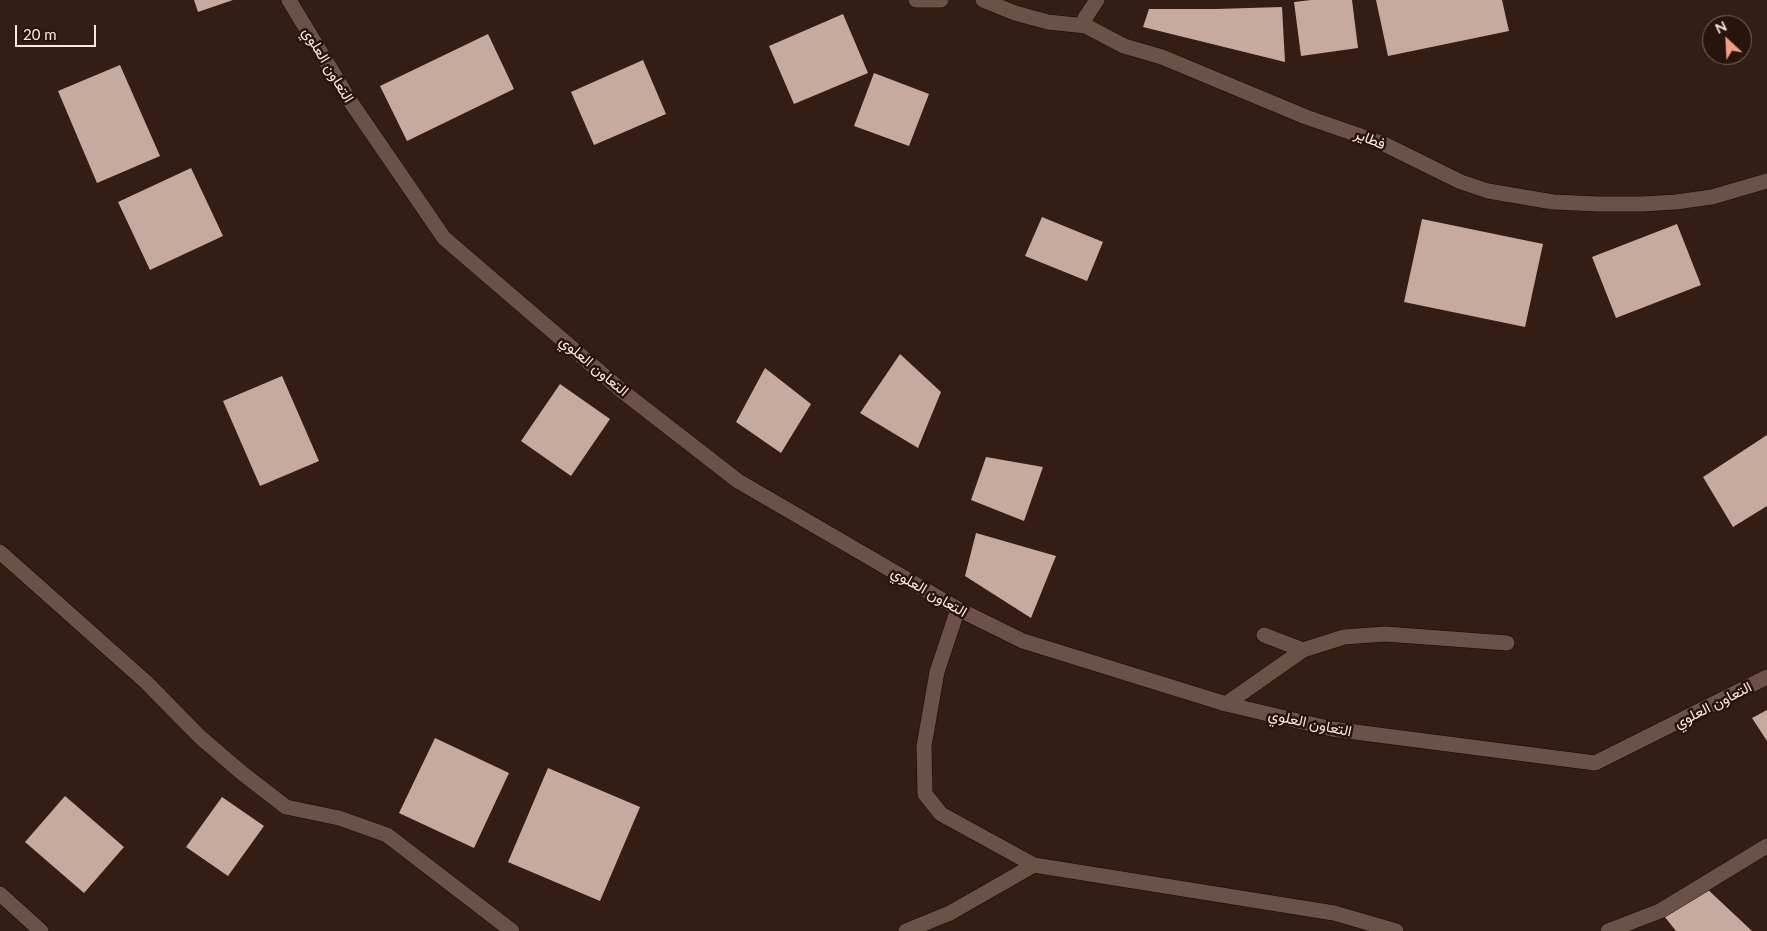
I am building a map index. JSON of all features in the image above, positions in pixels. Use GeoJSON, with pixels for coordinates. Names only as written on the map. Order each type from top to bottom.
{"type":"FeatureCollection","features":[{"type":"Feature","properties":{"kind":"street","name":"التعاون العلوي"},"geometry":{"type":"LineString","coordinates":[[289,0],[350,101],[444,238],[622,391],[738,481],[958,609],[1023,642],[1226,704],[1332,729],[1595,764],[1767,677]]}},
{"type":"Feature","properties":{"kind":"street"},"geometry":{"type":"LineString","coordinates":[[916,0],[941,0]]}},
{"type":"Feature","properties":{"kind":"street","name":"فطاير"},"geometry":{"type":"LineString","coordinates":[[983,0],[1048,22],[1086,26],[1124,46],[1162,57],[1306,117],[1364,136],[1460,182],[1488,191],[1531,199],[1577,204],[1642,204],[1712,197],[1767,181]]}},
{"type":"Feature","properties":{"kind":"street"},"geometry":{"type":"LineString","coordinates":[[1086,26],[1085,18],[1097,0]]}},
{"type":"Feature","properties":{"kind":"street"},"geometry":{"type":"LineString","coordinates":[[0,552],[146,682],[200,737],[286,807],[339,818],[387,835],[512,931]]}},
{"type":"Feature","properties":{"kind":"street"},"geometry":{"type":"LineString","coordinates":[[958,609],[937,672],[924,746],[925,794],[940,814],[1034,866],[1334,912],[1396,931]]}},
{"type":"Feature","properties":{"kind":"street"},"geometry":{"type":"LineString","coordinates":[[1226,704],[1302,650],[1344,637],[1385,634],[1507,643]]}},
{"type":"Feature","properties":{"kind":"street"},"geometry":{"type":"LineString","coordinates":[[1264,635],[1302,650]]}},
{"type":"Feature","properties":{"kind":"street"},"geometry":{"type":"LineString","coordinates":[[1608,931],[1660,911],[1767,846]]}},
{"type":"Feature","properties":{"kind":"street"},"geometry":{"type":"LineString","coordinates":[[906,931],[950,913],[1034,866]]}},
{"type":"Feature","properties":{"kind":"street"},"geometry":{"type":"LineString","coordinates":[[0,894],[41,931]]}},
{"type":"Feature","properties":{"kind":"building"},"geometry":{"type":"Polygon","coordinates":[[[194,0],[233,0],[198,12],[194,0]]]}},
{"type":"Feature","properties":{"kind":"building"},"geometry":{"type":"Polygon","coordinates":[[[1352,0],[1358,48],[1301,56],[1294,2],[1352,0]]]}},
{"type":"Feature","properties":{"kind":"building"},"geometry":{"type":"Polygon","coordinates":[[[1376,0],[1502,0],[1509,31],[1388,56],[1376,0]]]}},
{"type":"Feature","properties":{"kind":"building"},"geometry":{"type":"Polygon","coordinates":[[[1282,7],[1285,62],[1143,27],[1149,9],[1282,7]]]}},
{"type":"Feature","properties":{"kind":"building"},"geometry":{"type":"Polygon","coordinates":[[[843,14],[868,73],[794,104],[769,46],[843,14]]]}},
{"type":"Feature","properties":{"kind":"building"},"geometry":{"type":"Polygon","coordinates":[[[488,34],[514,89],[407,141],[380,86],[488,34]]]}},
{"type":"Feature","properties":{"kind":"building"},"geometry":{"type":"Polygon","coordinates":[[[643,60],[666,114],[594,145],[571,92],[643,60]]]}},
{"type":"Feature","properties":{"kind":"building"},"geometry":{"type":"Polygon","coordinates":[[[120,65],[160,156],[97,183],[58,91],[120,65]]]}},
{"type":"Feature","properties":{"kind":"building"},"geometry":{"type":"Polygon","coordinates":[[[874,73],[929,94],[909,146],[854,126],[874,73]]]}},
{"type":"Feature","properties":{"kind":"building"},"geometry":{"type":"Polygon","coordinates":[[[191,168],[223,236],[150,270],[118,202],[191,168]]]}},
{"type":"Feature","properties":{"kind":"building"},"geometry":{"type":"Polygon","coordinates":[[[1042,217],[1103,242],[1087,281],[1025,256],[1042,217]]]}},
{"type":"Feature","properties":{"kind":"building"},"geometry":{"type":"Polygon","coordinates":[[[1422,219],[1543,244],[1525,327],[1404,302],[1422,219]]]}},
{"type":"Feature","properties":{"kind":"building"},"geometry":{"type":"Polygon","coordinates":[[[1677,224],[1701,285],[1616,318],[1592,257],[1677,224]]]}},
{"type":"Feature","properties":{"kind":"building"},"geometry":{"type":"Polygon","coordinates":[[[900,354],[941,392],[918,448],[860,413],[900,354]]]}},
{"type":"Feature","properties":{"kind":"building"},"geometry":{"type":"Polygon","coordinates":[[[765,368],[811,404],[781,453],[736,422],[765,368]]]}},
{"type":"Feature","properties":{"kind":"building"},"geometry":{"type":"Polygon","coordinates":[[[282,376],[319,461],[260,486],[223,401],[282,376]]]}},
{"type":"Feature","properties":{"kind":"building"},"geometry":{"type":"Polygon","coordinates":[[[560,384],[610,419],[571,476],[521,441],[560,384]]]}},
{"type":"Feature","properties":{"kind":"building"},"geometry":{"type":"Polygon","coordinates":[[[1767,435],[1767,506],[1733,527],[1703,477],[1767,435]]]}},
{"type":"Feature","properties":{"kind":"building"},"geometry":{"type":"Polygon","coordinates":[[[986,457],[1043,467],[1024,521],[971,500],[986,457]]]}},
{"type":"Feature","properties":{"kind":"building"},"geometry":{"type":"Polygon","coordinates":[[[976,533],[1056,556],[1031,618],[965,576],[976,533]]]}},
{"type":"Feature","properties":{"kind":"building"},"geometry":{"type":"Polygon","coordinates":[[[1767,710],[1767,741],[1752,718],[1767,710]]]}},
{"type":"Feature","properties":{"kind":"building"},"geometry":{"type":"Polygon","coordinates":[[[435,738],[509,773],[474,848],[399,813],[435,738]]]}},
{"type":"Feature","properties":{"kind":"building"},"geometry":{"type":"Polygon","coordinates":[[[548,768],[640,807],[600,901],[508,862],[548,768]]]}},
{"type":"Feature","properties":{"kind":"building"},"geometry":{"type":"Polygon","coordinates":[[[65,796],[124,847],[84,893],[25,842],[65,796]]]}},
{"type":"Feature","properties":{"kind":"building"},"geometry":{"type":"Polygon","coordinates":[[[222,797],[264,826],[228,876],[186,847],[222,797]]]}},
{"type":"Feature","properties":{"kind":"building"},"geometry":{"type":"Polygon","coordinates":[[[1703,885],[1752,931],[1676,931],[1660,911],[1703,885]]]}}]}
